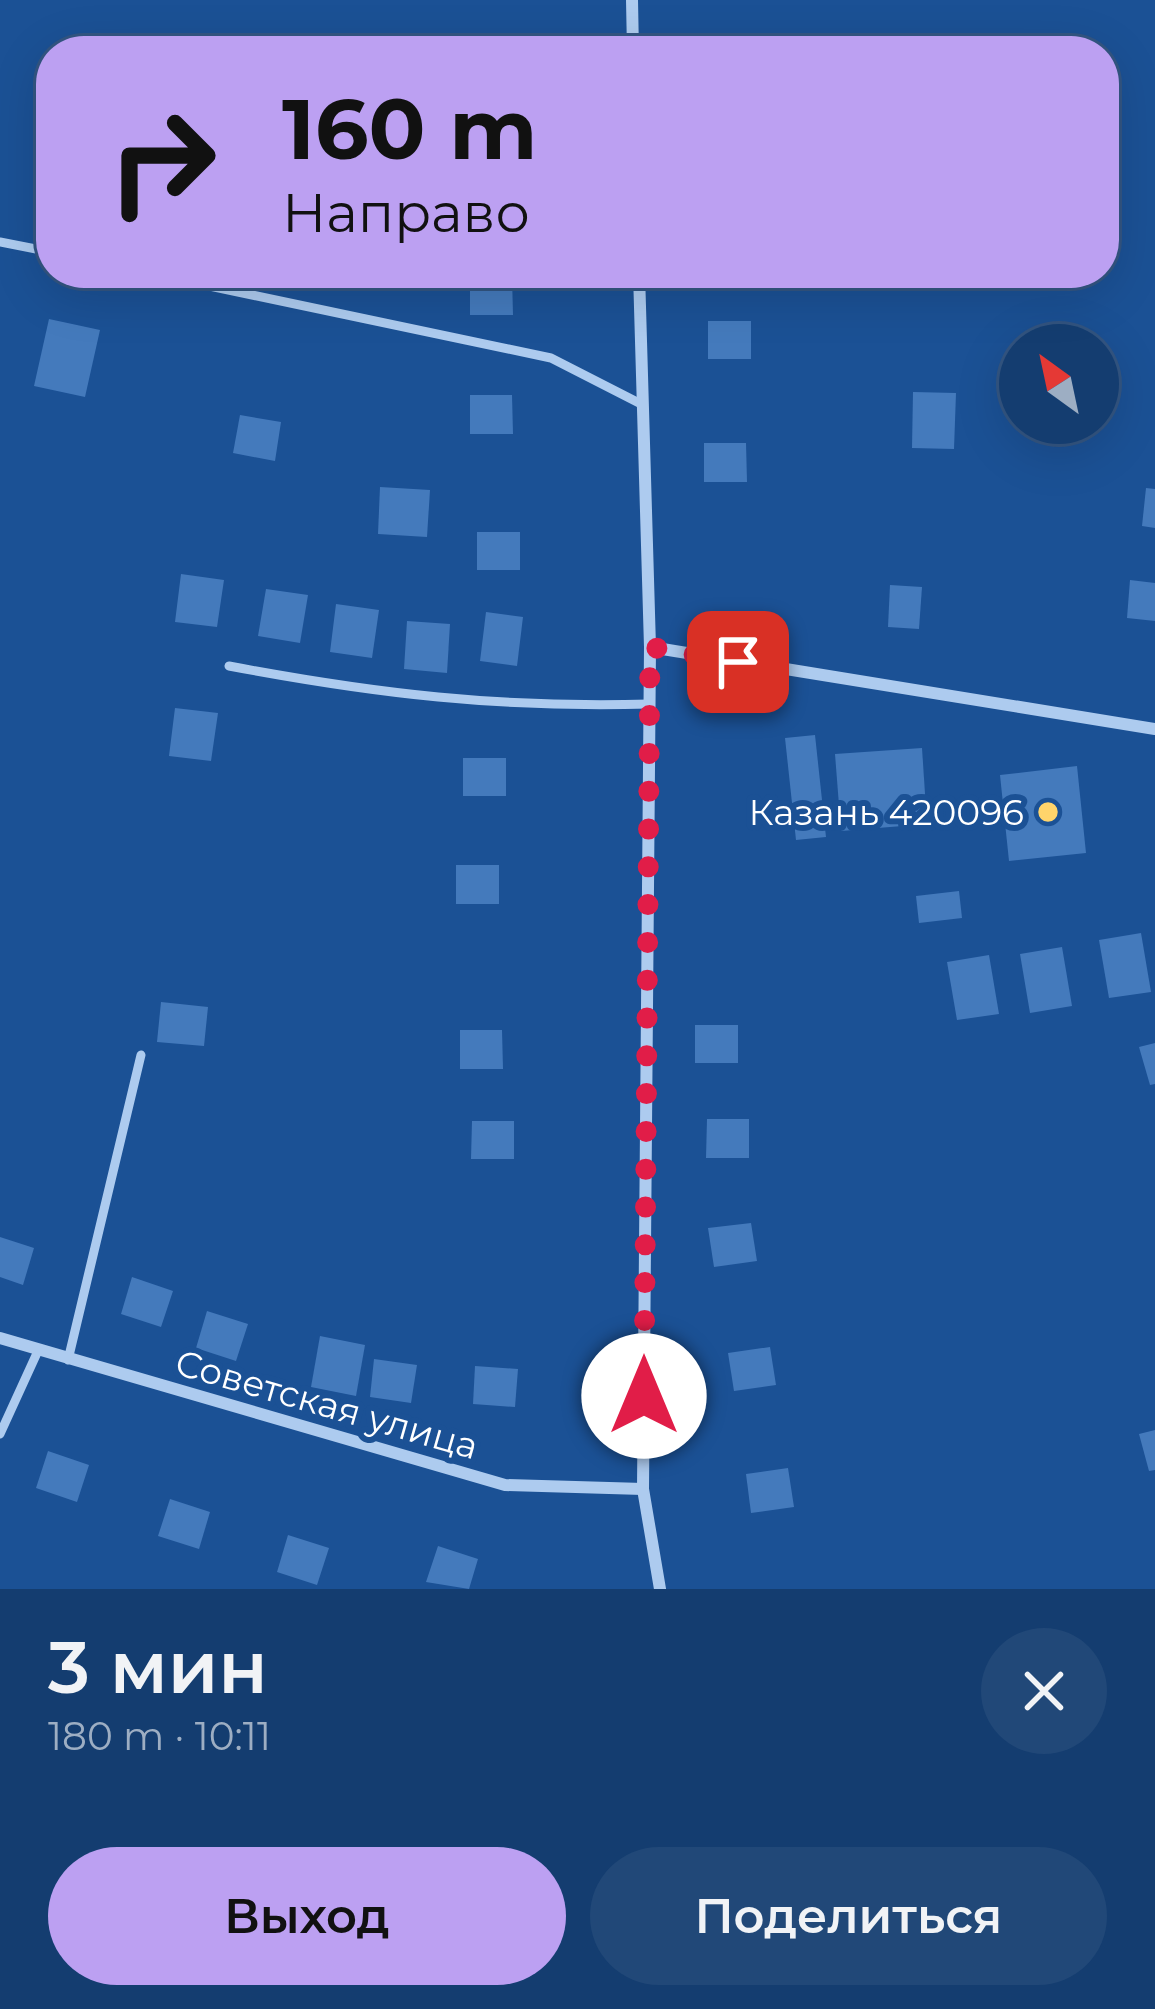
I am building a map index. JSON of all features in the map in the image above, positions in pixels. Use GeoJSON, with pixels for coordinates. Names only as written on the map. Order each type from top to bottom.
{"type":"FeatureCollection","features":[{"type":"Feature","properties":{"kind":"street"},"geometry":{"type":"LineString","coordinates":[[632,0],[633,36]]}},
{"type":"Feature","properties":{"kind":"street"},"geometry":{"type":"LineString","coordinates":[[639,288],[650,647],[644,1489],[660,1589]]}},
{"type":"Feature","properties":{"kind":"street"},"geometry":{"type":"LineString","coordinates":[[650,647],[1155,729]]}},
{"type":"Feature","properties":{"kind":"street","name":"Советская улица"},"geometry":{"type":"LineString","coordinates":[[0,1338],[68,1362],[505,1486],[644,1489]]}},
{"type":"Feature","properties":{"kind":"lane"},"geometry":{"type":"LineString","coordinates":[[0,242],[36,250]]}},
{"type":"Feature","properties":{"kind":"lane"},"geometry":{"type":"LineString","coordinates":[[219,288],[551,358],[643,405]]}},
{"type":"Feature","properties":{"kind":"lane"},"geometry":{"type":"LineString","coordinates":[[229,666],[349,688],[491,705],[649,704]]}},
{"type":"Feature","properties":{"kind":"lane"},"geometry":{"type":"LineString","coordinates":[[68,1362],[141,1055]]}},
{"type":"Feature","properties":{"kind":"lane"},"geometry":{"type":"LineString","coordinates":[[0,1434],[38,1353]]}},
{"type":"Feature","properties":{"kind":"building"},"geometry":{"type":"Polygon","coordinates":[[[470,288],[512,288],[513,315],[470,315],[470,288]]]}},
{"type":"Feature","properties":{"kind":"building"},"geometry":{"type":"Polygon","coordinates":[[[49,319],[100,330],[85,397],[34,386],[49,319]]]}},
{"type":"Feature","properties":{"kind":"building"},"geometry":{"type":"Polygon","coordinates":[[[708,321],[751,321],[751,359],[708,359],[708,321]]]}},
{"type":"Feature","properties":{"kind":"building"},"geometry":{"type":"Polygon","coordinates":[[[913,392],[956,393],[954,449],[912,448],[913,392]]]}},
{"type":"Feature","properties":{"kind":"building"},"geometry":{"type":"Polygon","coordinates":[[[470,395],[512,395],[513,434],[470,434],[470,395]]]}},
{"type":"Feature","properties":{"kind":"building"},"geometry":{"type":"Polygon","coordinates":[[[240,415],[281,422],[275,461],[233,453],[240,415]]]}},
{"type":"Feature","properties":{"kind":"building"},"geometry":{"type":"Polygon","coordinates":[[[704,443],[746,443],[747,482],[704,482],[704,443]]]}},
{"type":"Feature","properties":{"kind":"building"},"geometry":{"type":"Polygon","coordinates":[[[380,487],[430,490],[427,537],[378,534],[380,487]]]}},
{"type":"Feature","properties":{"kind":"building"},"geometry":{"type":"Polygon","coordinates":[[[1146,488],[1155,489],[1155,528],[1142,526],[1146,488]]]}},
{"type":"Feature","properties":{"kind":"building"},"geometry":{"type":"Polygon","coordinates":[[[477,532],[520,532],[520,570],[477,570],[477,532]]]}},
{"type":"Feature","properties":{"kind":"building"},"geometry":{"type":"Polygon","coordinates":[[[181,574],[224,580],[217,627],[175,622],[181,574]]]}},
{"type":"Feature","properties":{"kind":"building"},"geometry":{"type":"Polygon","coordinates":[[[1130,580],[1155,583],[1155,621],[1127,618],[1130,580]]]}},
{"type":"Feature","properties":{"kind":"building"},"geometry":{"type":"Polygon","coordinates":[[[890,585],[922,587],[919,629],[888,627],[890,585]]]}},
{"type":"Feature","properties":{"kind":"building"},"geometry":{"type":"Polygon","coordinates":[[[266,589],[308,595],[300,643],[258,636],[266,589]]]}},
{"type":"Feature","properties":{"kind":"building"},"geometry":{"type":"Polygon","coordinates":[[[336,604],[379,610],[372,658],[330,652],[336,604]]]}},
{"type":"Feature","properties":{"kind":"building"},"geometry":{"type":"Polygon","coordinates":[[[486,612],[523,617],[517,666],[480,661],[486,612]]]}},
{"type":"Feature","properties":{"kind":"building"},"geometry":{"type":"Polygon","coordinates":[[[407,621],[450,624],[447,673],[404,669],[407,621]]]}},
{"type":"Feature","properties":{"kind":"building"},"geometry":{"type":"Polygon","coordinates":[[[175,708],[218,713],[211,761],[169,756],[175,708]]]}},
{"type":"Feature","properties":{"kind":"building"},"geometry":{"type":"Polygon","coordinates":[[[815,735],[826,837],[796,840],[785,738],[815,735]]]}},
{"type":"Feature","properties":{"kind":"building"},"geometry":{"type":"Polygon","coordinates":[[[922,748],[927,824],[841,831],[835,754],[922,748]]]}},
{"type":"Feature","properties":{"kind":"building"},"geometry":{"type":"Polygon","coordinates":[[[463,758],[506,758],[506,796],[463,796],[463,758]]]}},
{"type":"Feature","properties":{"kind":"building"},"geometry":{"type":"Polygon","coordinates":[[[1077,766],[1086,853],[1009,861],[1000,775],[1077,766]]]}},
{"type":"Feature","properties":{"kind":"building"},"geometry":{"type":"Polygon","coordinates":[[[456,865],[499,865],[499,904],[456,904],[456,865]]]}},
{"type":"Feature","properties":{"kind":"building"},"geometry":{"type":"Polygon","coordinates":[[[959,891],[962,918],[919,923],[916,896],[959,891]]]}},
{"type":"Feature","properties":{"kind":"building"},"geometry":{"type":"Polygon","coordinates":[[[1141,933],[1151,992],[1109,998],[1099,940],[1141,933]]]}},
{"type":"Feature","properties":{"kind":"building"},"geometry":{"type":"Polygon","coordinates":[[[1062,947],[1072,1006],[1030,1013],[1020,954],[1062,947]]]}},
{"type":"Feature","properties":{"kind":"building"},"geometry":{"type":"Polygon","coordinates":[[[989,955],[999,1014],[957,1020],[947,962],[989,955]]]}},
{"type":"Feature","properties":{"kind":"building"},"geometry":{"type":"Polygon","coordinates":[[[161,1002],[208,1007],[204,1046],[157,1042],[161,1002]]]}},
{"type":"Feature","properties":{"kind":"building"},"geometry":{"type":"Polygon","coordinates":[[[695,1025],[738,1025],[738,1063],[695,1063],[695,1025]]]}},
{"type":"Feature","properties":{"kind":"building"},"geometry":{"type":"Polygon","coordinates":[[[460,1030],[502,1030],[503,1069],[460,1069],[460,1030]]]}},
{"type":"Feature","properties":{"kind":"building"},"geometry":{"type":"Polygon","coordinates":[[[1155,1043],[1155,1084],[1150,1085],[1139,1047],[1155,1043]]]}},
{"type":"Feature","properties":{"kind":"building"},"geometry":{"type":"Polygon","coordinates":[[[707,1119],[749,1119],[749,1158],[706,1158],[707,1119]]]}},
{"type":"Feature","properties":{"kind":"building"},"geometry":{"type":"Polygon","coordinates":[[[472,1121],[514,1121],[514,1159],[471,1159],[472,1121]]]}},
{"type":"Feature","properties":{"kind":"building"},"geometry":{"type":"Polygon","coordinates":[[[751,1223],[757,1261],[714,1267],[708,1228],[751,1223]]]}},
{"type":"Feature","properties":{"kind":"building"},"geometry":{"type":"Polygon","coordinates":[[[0,1237],[34,1248],[23,1285],[0,1277],[0,1237]]]}},
{"type":"Feature","properties":{"kind":"building"},"geometry":{"type":"Polygon","coordinates":[[[132,1277],[173,1291],[161,1327],[121,1314],[132,1277]]]}},
{"type":"Feature","properties":{"kind":"building"},"geometry":{"type":"Polygon","coordinates":[[[207,1311],[248,1324],[236,1361],[196,1348],[207,1311]]]}},
{"type":"Feature","properties":{"kind":"building"},"geometry":{"type":"Polygon","coordinates":[[[320,1336],[365,1345],[356,1396],[311,1387],[320,1336]]]}},
{"type":"Feature","properties":{"kind":"building"},"geometry":{"type":"Polygon","coordinates":[[[770,1347],[776,1385],[734,1391],[728,1353],[770,1347]]]}},
{"type":"Feature","properties":{"kind":"building"},"geometry":{"type":"Polygon","coordinates":[[[374,1359],[417,1365],[411,1403],[370,1397],[374,1359]]]}},
{"type":"Feature","properties":{"kind":"building"},"geometry":{"type":"Polygon","coordinates":[[[475,1366],[518,1369],[515,1407],[473,1404],[475,1366]]]}},
{"type":"Feature","properties":{"kind":"building"},"geometry":{"type":"Polygon","coordinates":[[[1155,1430],[1155,1470],[1149,1471],[1139,1434],[1155,1430]]]}},
{"type":"Feature","properties":{"kind":"building"},"geometry":{"type":"Polygon","coordinates":[[[48,1451],[89,1465],[77,1502],[36,1488],[48,1451]]]}},
{"type":"Feature","properties":{"kind":"building"},"geometry":{"type":"Polygon","coordinates":[[[788,1468],[794,1507],[751,1513],[746,1474],[788,1468]]]}},
{"type":"Feature","properties":{"kind":"building"},"geometry":{"type":"Polygon","coordinates":[[[170,1499],[210,1512],[199,1549],[158,1536],[170,1499]]]}},
{"type":"Feature","properties":{"kind":"building"},"geometry":{"type":"Polygon","coordinates":[[[288,1535],[329,1548],[317,1585],[277,1572],[288,1535]]]}},
{"type":"Feature","properties":{"kind":"building"},"geometry":{"type":"Polygon","coordinates":[[[438,1546],[478,1559],[469,1589],[426,1582],[438,1546]]]}},
{"type":"Feature","properties":{"kind":"place","name":"Казань 420096"},"geometry":{"type":"Point","coordinates":[1048,812]}},
{"type":"Feature","properties":{"kind":"route"},"geometry":{"type":"LineString","coordinates":[[644,1396],[650,647],[738,662]]}}]}
